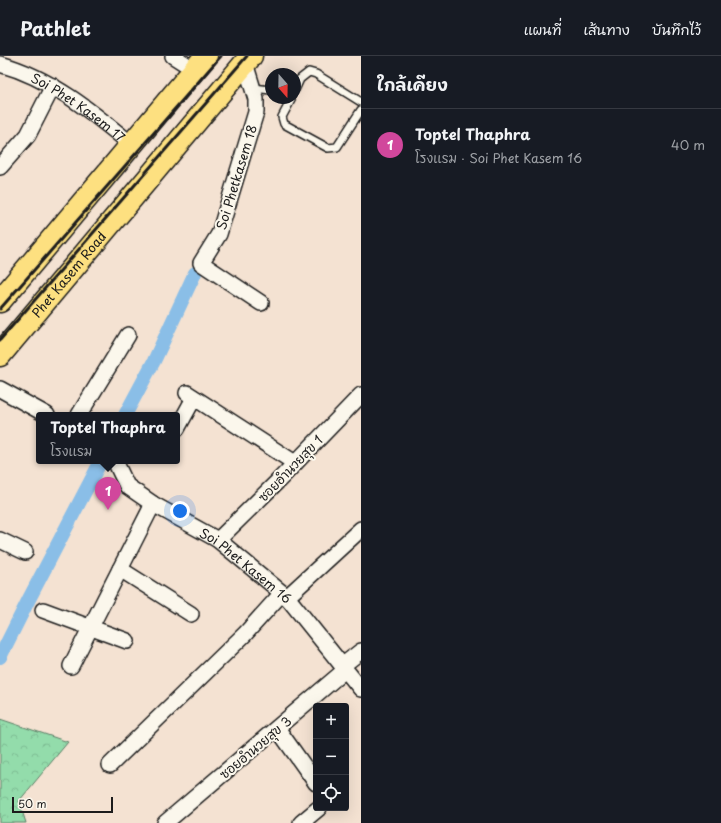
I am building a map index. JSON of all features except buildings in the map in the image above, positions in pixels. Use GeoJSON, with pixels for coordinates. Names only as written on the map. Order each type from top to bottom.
{"type":"FeatureCollection","features":[{"type":"Feature","properties":{"kind":"main road","name":"Phet Kasem Road"},"geometry":{"type":"LineString","coordinates":[[0,355],[248,60]]}},
{"type":"Feature","properties":{"kind":"main road"},"geometry":{"type":"LineString","coordinates":[[0,301],[201,63]]}},
{"type":"Feature","properties":{"kind":"main road"},"geometry":{"type":"LineString","coordinates":[[0,284],[111,169]]}},
{"type":"Feature","properties":{"kind":"main road","name":"Phet Kasem Road"},"geometry":{"type":"LineString","coordinates":[[0,338],[136,192]]}},
{"type":"Feature","properties":{"kind":"street"},"geometry":{"type":"LineString","coordinates":[[173,56],[201,63]]}},
{"type":"Feature","properties":{"kind":"street","name":"Soi Phetkasem 18"},"geometry":{"type":"LineString","coordinates":[[248,60],[257,104],[256,112],[220,234],[201,263],[261,303]]}},
{"type":"Feature","properties":{"kind":"street","name":"Soi Phet Kasem 17"},"geometry":{"type":"LineString","coordinates":[[8,62],[59,88],[132,145]]}},
{"type":"Feature","properties":{"kind":"street"},"geometry":{"type":"LineString","coordinates":[[0,166],[28,135],[53,86]]}},
{"type":"Feature","properties":{"kind":"street"},"geometry":{"type":"LineString","coordinates":[[81,412],[128,335]]}},
{"type":"Feature","properties":{"kind":"street"},"geometry":{"type":"LineString","coordinates":[[0,389],[42,412]]}},
{"type":"Feature","properties":{"kind":"street"},"geometry":{"type":"LineString","coordinates":[[180,421],[191,395],[295,463]]}},
{"type":"Feature","properties":{"kind":"street","name":"ซอยอำนวยสุข 1"},"geometry":{"type":"LineString","coordinates":[[218,540],[361,395]]}},
{"type":"Feature","properties":{"kind":"street","name":"Soi Phet Kasem 16"},"geometry":{"type":"LineString","coordinates":[[117,464],[127,486],[153,504],[218,540],[284,595],[361,689]]}},
{"type":"Feature","properties":{"kind":"street"},"geometry":{"type":"LineString","coordinates":[[70,666],[153,504]]}},
{"type":"Feature","properties":{"kind":"street"},"geometry":{"type":"LineString","coordinates":[[110,765],[284,595],[361,530]]}},
{"type":"Feature","properties":{"kind":"street"},"geometry":{"type":"LineString","coordinates":[[0,540],[25,552]]}},
{"type":"Feature","properties":{"kind":"street"},"geometry":{"type":"LineString","coordinates":[[120,569],[191,614]]}},
{"type":"Feature","properties":{"kind":"street"},"geometry":{"type":"LineString","coordinates":[[43,610],[127,641]]}},
{"type":"Feature","properties":{"kind":"street","name":"ซอยอำนวยสุข 3"},"geometry":{"type":"LineString","coordinates":[[165,823],[277,728],[361,652]]}},
{"type":"Feature","properties":{"kind":"street"},"geometry":{"type":"LineString","coordinates":[[277,728],[313,779]]}},
{"type":"Feature","properties":{"kind":"street"},"geometry":{"type":"LineString","coordinates":[[301,823],[315,811]]}},
{"type":"Feature","properties":{"kind":"lane"},"geometry":{"type":"LineString","coordinates":[[301,78],[308,72],[316,74],[361,102]]}},
{"type":"Feature","properties":{"kind":"lane"},"geometry":{"type":"LineString","coordinates":[[253,88],[265,89]]}},
{"type":"Feature","properties":{"kind":"lane"},"geometry":{"type":"LineString","coordinates":[[288,104],[282,117],[284,124],[328,148],[337,148],[361,110]]}},
{"type":"Feature","properties":{"kind":"green space"},"geometry":{"type":"Polygon","coordinates":[[[0,719],[68,742],[19,801],[26,823],[0,823],[0,719]]]}},
{"type":"Feature","properties":{"kind":"waterway"},"geometry":{"type":"LineString","coordinates":[[127,412],[154,361],[195,273]]}},
{"type":"Feature","properties":{"kind":"waterway"},"geometry":{"type":"LineString","coordinates":[[0,657],[99,464]]}},
{"type":"Feature","properties":{"kind":"railway"},"geometry":{"type":"LineString","coordinates":[[0,309],[221,56]]}},
{"type":"Feature","properties":{"kind":"railway"},"geometry":{"type":"LineString","coordinates":[[0,340],[247,56]]}},
{"type":"Feature","properties":{"kind":"place","name":"Toptel Thaphra"},"geometry":{"type":"Point","coordinates":[108,510]}}]}
